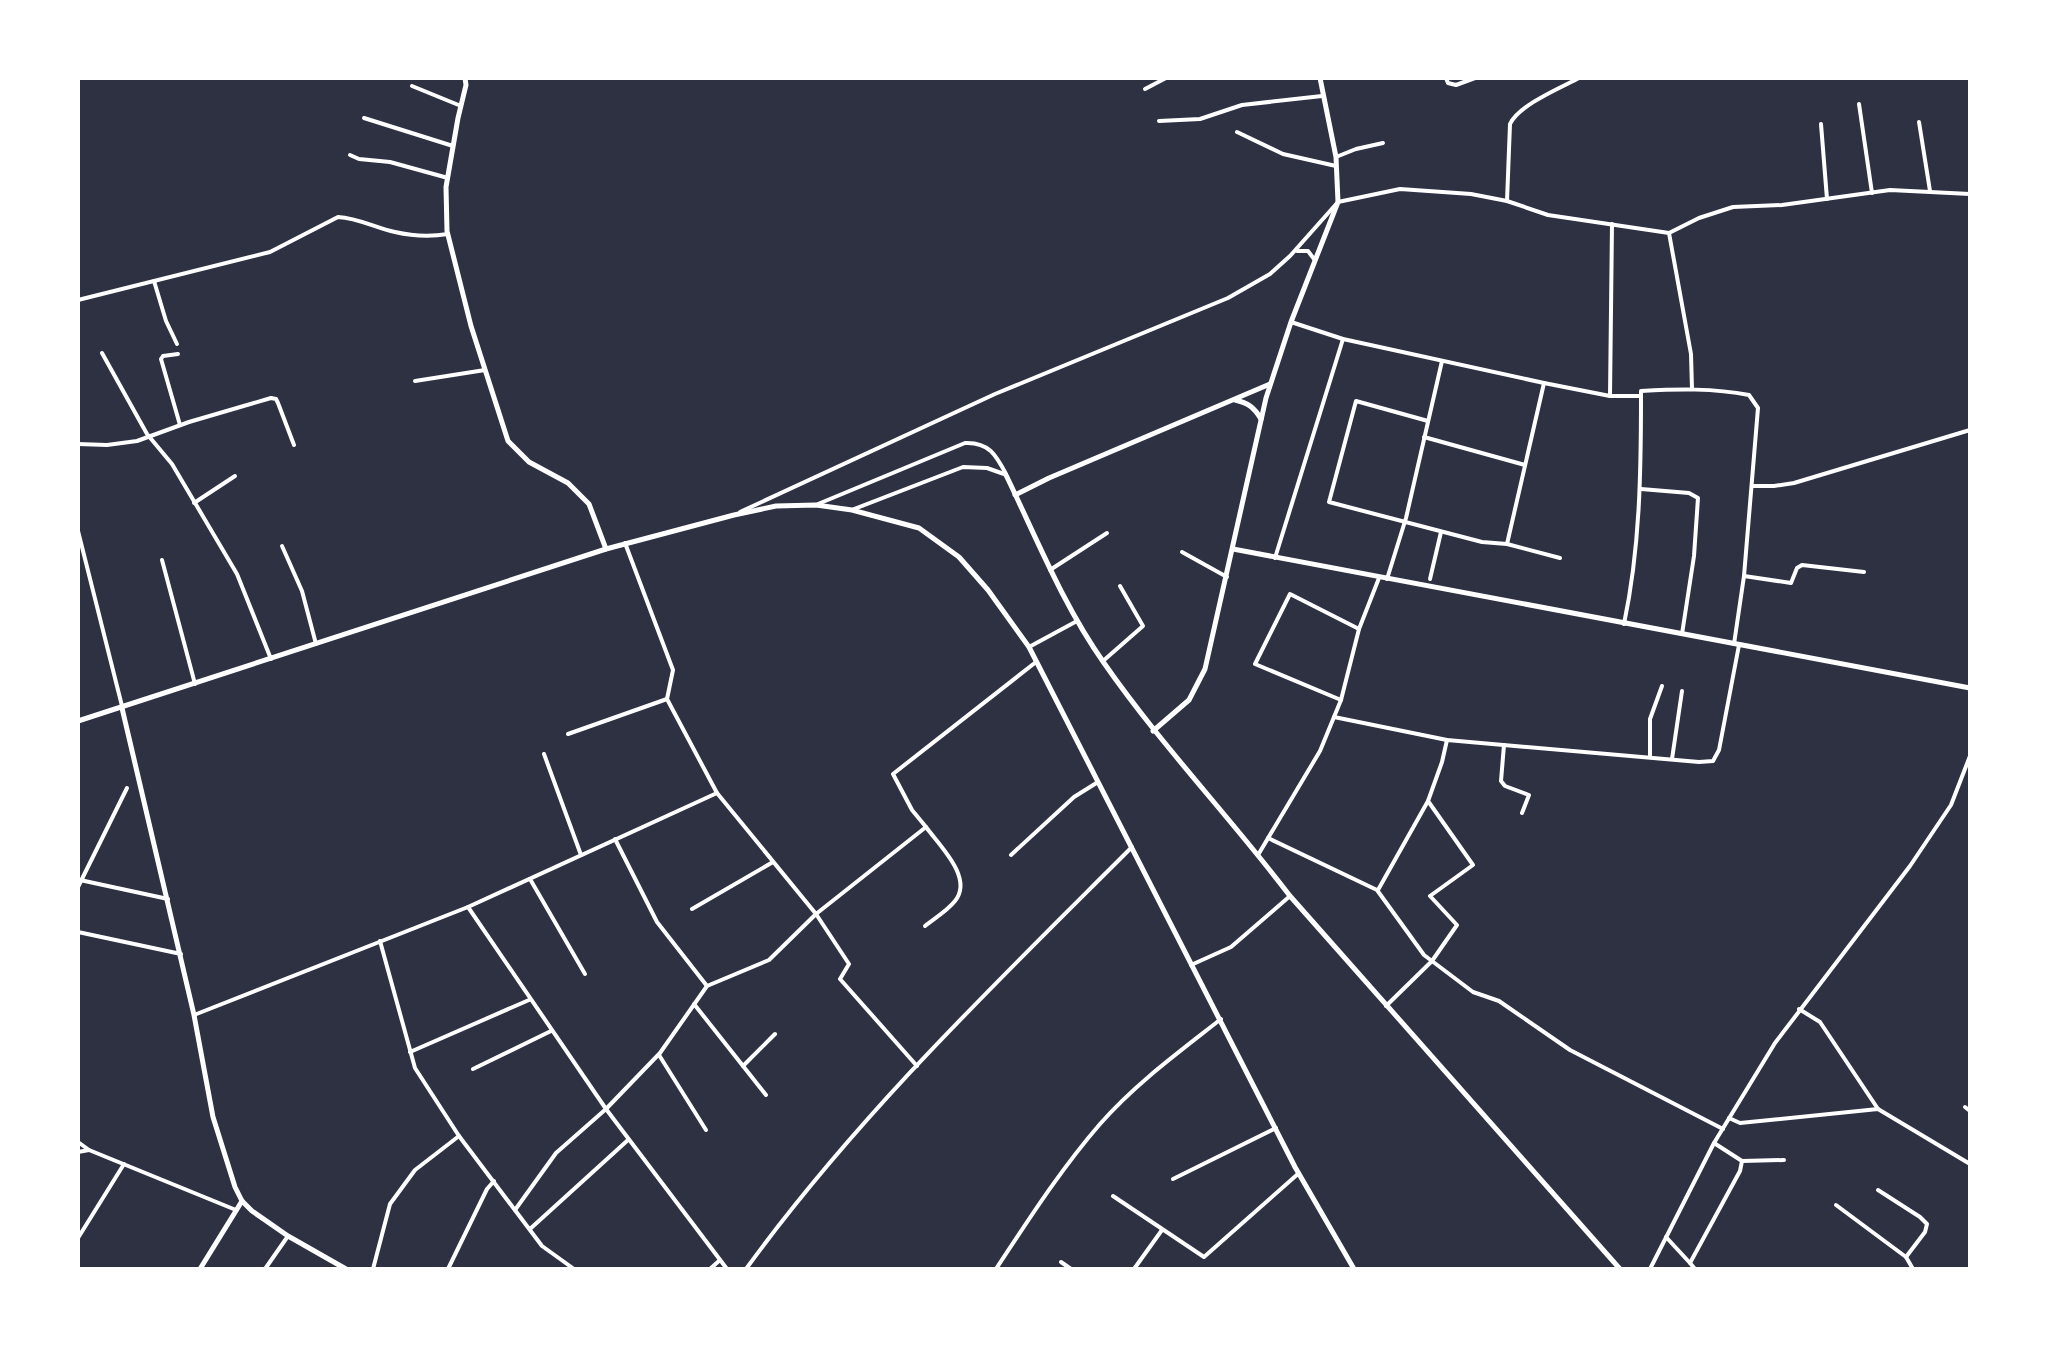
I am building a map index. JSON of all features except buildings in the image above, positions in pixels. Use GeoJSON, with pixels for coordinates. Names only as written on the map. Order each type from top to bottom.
{"type":"FeatureCollection","features":[{"type":"Feature","properties":{"kind":"street"},"geometry":{"type":"LineString","coordinates":[[1145,89],[1166,78]]}},
{"type":"Feature","properties":{"kind":"street"},"geometry":{"type":"LineString","coordinates":[[1153,731],[1189,700],[1205,669],[1270,384],[1338,202],[1336,157],[1320,78]]}},
{"type":"Feature","properties":{"kind":"street"},"geometry":{"type":"LineString","coordinates":[[1446,78],[1452,85],[1475,78]]}},
{"type":"Feature","properties":{"kind":"street"},"geometry":{"type":"LineString","coordinates":[[1507,201],[1510,124],[1513,118],[1521,110],[1579,78]]}},
{"type":"Feature","properties":{"kind":"street"},"geometry":{"type":"LineString","coordinates":[[466,80],[448,178],[448,234],[461,293],[508,441],[529,462],[568,483],[589,504],[606,549]]}},
{"type":"Feature","properties":{"kind":"street"},"geometry":{"type":"LineString","coordinates":[[412,86],[461,106]]}},
{"type":"Feature","properties":{"kind":"street"},"geometry":{"type":"LineString","coordinates":[[1159,121],[1200,119],[1242,105],[1322,96]]}},
{"type":"Feature","properties":{"kind":"street"},"geometry":{"type":"LineString","coordinates":[[1859,104],[1872,193]]}},
{"type":"Feature","properties":{"kind":"street"},"geometry":{"type":"LineString","coordinates":[[364,118],[453,146]]}},
{"type":"Feature","properties":{"kind":"street"},"geometry":{"type":"LineString","coordinates":[[1919,122],[1930,191]]}},
{"type":"Feature","properties":{"kind":"street"},"geometry":{"type":"LineString","coordinates":[[1821,124],[1827,199]]}},
{"type":"Feature","properties":{"kind":"street"},"geometry":{"type":"LineString","coordinates":[[1237,132],[1283,154],[1336,166]]}},
{"type":"Feature","properties":{"kind":"street"},"geometry":{"type":"LineString","coordinates":[[1336,157],[1383,143]]}},
{"type":"Feature","properties":{"kind":"street"},"geometry":{"type":"LineString","coordinates":[[350,155],[448,178]]}},
{"type":"Feature","properties":{"kind":"street"},"geometry":{"type":"LineString","coordinates":[[734,515],[982,400],[1228,298],[1270,274],[1338,202],[1400,189],[1471,194],[1507,201],[1548,215],[1669,233],[1699,218],[1733,207],[1782,205],[1890,190],[1970,194]]}},
{"type":"Feature","properties":{"kind":"street"},"geometry":{"type":"LineString","coordinates":[[78,300],[270,252],[338,217],[396,232],[422,236],[448,234]]}},
{"type":"Feature","properties":{"kind":"street"},"geometry":{"type":"LineString","coordinates":[[1610,396],[1612,224]]}},
{"type":"Feature","properties":{"kind":"street"},"geometry":{"type":"LineString","coordinates":[[1669,233],[1691,354],[1692,389]]}},
{"type":"Feature","properties":{"kind":"street"},"geometry":{"type":"LineString","coordinates":[[1290,256],[1304,249],[1312,253],[1314,261]]}},
{"type":"Feature","properties":{"kind":"street"},"geometry":{"type":"LineString","coordinates":[[154,281],[166,321],[177,344]]}},
{"type":"Feature","properties":{"kind":"street"},"geometry":{"type":"LineString","coordinates":[[1291,322],[1343,339],[1544,383],[1610,396],[1641,396]]}},
{"type":"Feature","properties":{"kind":"street"},"geometry":{"type":"LineString","coordinates":[[1275,558],[1343,339]]}},
{"type":"Feature","properties":{"kind":"street"},"geometry":{"type":"LineString","coordinates":[[102,353],[237,574],[271,659]]}},
{"type":"Feature","properties":{"kind":"street"},"geometry":{"type":"LineString","coordinates":[[178,354],[161,359],[180,425]]}},
{"type":"Feature","properties":{"kind":"street"},"geometry":{"type":"LineString","coordinates":[[1387,579],[1405,522],[1442,361]]}},
{"type":"Feature","properties":{"kind":"street"},"geometry":{"type":"LineString","coordinates":[[415,381],[485,370]]}},
{"type":"Feature","properties":{"kind":"street"},"geometry":{"type":"LineString","coordinates":[[1507,544],[1544,383]]}},
{"type":"Feature","properties":{"kind":"street"},"geometry":{"type":"LineString","coordinates":[[1015,495],[1270,384]]}},
{"type":"Feature","properties":{"kind":"street"},"geometry":{"type":"LineString","coordinates":[[1334,717],[1447,740],[1713,761],[1719,750],[1744,576],[1758,408],[1749,395],[1723,390],[1641,391],[1641,489],[1635,574],[1624,624]]}},
{"type":"Feature","properties":{"kind":"street"},"geometry":{"type":"LineString","coordinates":[[78,444],[118,444],[276,399],[294,445]]}},
{"type":"Feature","properties":{"kind":"street"},"geometry":{"type":"LineString","coordinates":[[1234,400],[1252,407],[1261,419]]}},
{"type":"Feature","properties":{"kind":"street"},"geometry":{"type":"LineString","coordinates":[[1428,421],[1356,401],[1329,502],[1482,542],[1507,544],[1560,558]]}},
{"type":"Feature","properties":{"kind":"street"},"geometry":{"type":"LineString","coordinates":[[1752,485],[1765,487],[1794,483],[1970,430]]}},
{"type":"Feature","properties":{"kind":"street"},"geometry":{"type":"LineString","coordinates":[[1424,437],[1525,465]]}},
{"type":"Feature","properties":{"kind":"street"},"geometry":{"type":"LineString","coordinates":[[816,505],[965,443],[994,452],[1077,621],[1153,731],[1290,896],[1620,1269]]}},
{"type":"Feature","properties":{"kind":"street"},"geometry":{"type":"LineString","coordinates":[[852,510],[963,467],[987,468],[1006,475]]}},
{"type":"Feature","properties":{"kind":"street"},"geometry":{"type":"LineString","coordinates":[[194,503],[235,476]]}},
{"type":"Feature","properties":{"kind":"street"},"geometry":{"type":"LineString","coordinates":[[1641,489],[1689,493],[1698,498],[1694,556],[1682,634]]}},
{"type":"Feature","properties":{"kind":"street"},"geometry":{"type":"LineString","coordinates":[[78,721],[625,543],[734,515],[776,506],[816,505],[852,510],[919,528],[959,557],[988,590],[1029,647],[1299,1173],[1354,1269]]}},
{"type":"Feature","properties":{"kind":"street"},"geometry":{"type":"LineString","coordinates":[[78,531],[181,954],[213,1117],[235,1187],[242,1201],[288,1236],[346,1269]]}},
{"type":"Feature","properties":{"kind":"street"},"geometry":{"type":"LineString","coordinates":[[1430,579],[1441,532]]}},
{"type":"Feature","properties":{"kind":"street"},"geometry":{"type":"LineString","coordinates":[[1050,570],[1107,533]]}},
{"type":"Feature","properties":{"kind":"street"},"geometry":{"type":"LineString","coordinates":[[625,543],[673,670],[667,699],[717,793],[816,914],[849,964],[840,979],[917,1066]]}},
{"type":"Feature","properties":{"kind":"street"},"geometry":{"type":"LineString","coordinates":[[282,546],[302,591],[316,644]]}},
{"type":"Feature","properties":{"kind":"street"},"geometry":{"type":"LineString","coordinates":[[1233,549],[1970,688]]}},
{"type":"Feature","properties":{"kind":"street"},"geometry":{"type":"LineString","coordinates":[[1182,552],[1227,577]]}},
{"type":"Feature","properties":{"kind":"street"},"geometry":{"type":"LineString","coordinates":[[162,560],[195,684]]}},
{"type":"Feature","properties":{"kind":"street"},"geometry":{"type":"LineString","coordinates":[[1744,576],[1791,583],[1797,568],[1802,565],[1864,572]]}},
{"type":"Feature","properties":{"kind":"street"},"geometry":{"type":"LineString","coordinates":[[1258,855],[1320,751],[1341,700],[1359,629],[1379,578]]}},
{"type":"Feature","properties":{"kind":"street"},"geometry":{"type":"LineString","coordinates":[[1103,661],[1143,626],[1120,586]]}},
{"type":"Feature","properties":{"kind":"street"},"geometry":{"type":"LineString","coordinates":[[1341,700],[1255,664],[1290,594],[1359,629]]}},
{"type":"Feature","properties":{"kind":"street"},"geometry":{"type":"LineString","coordinates":[[1029,647],[1077,621]]}},
{"type":"Feature","properties":{"kind":"street"},"geometry":{"type":"LineString","coordinates":[[925,926],[958,899],[960,886],[957,870],[912,810],[893,774],[1036,661]]}},
{"type":"Feature","properties":{"kind":"street"},"geometry":{"type":"LineString","coordinates":[[1650,757],[1650,719],[1662,686]]}},
{"type":"Feature","properties":{"kind":"street"},"geometry":{"type":"LineString","coordinates":[[1672,759],[1682,691]]}},
{"type":"Feature","properties":{"kind":"street"},"geometry":{"type":"LineString","coordinates":[[568,734],[667,699]]}},
{"type":"Feature","properties":{"kind":"street"},"geometry":{"type":"LineString","coordinates":[[1377,890],[1428,801],[1447,740]]}},
{"type":"Feature","properties":{"kind":"street"},"geometry":{"type":"LineString","coordinates":[[1504,745],[1501,781],[1505,786],[1529,795],[1522,813]]}},
{"type":"Feature","properties":{"kind":"street"},"geometry":{"type":"LineString","coordinates":[[544,754],[581,855]]}},
{"type":"Feature","properties":{"kind":"street"},"geometry":{"type":"LineString","coordinates":[[1650,1269],[1729,1118],[1799,1009],[1910,866],[1951,805],[1970,756]]}},
{"type":"Feature","properties":{"kind":"street"},"geometry":{"type":"LineString","coordinates":[[1011,855],[1074,797],[1099,781]]}},
{"type":"Feature","properties":{"kind":"street"},"geometry":{"type":"LineString","coordinates":[[78,887],[127,788]]}},
{"type":"Feature","properties":{"kind":"street"},"geometry":{"type":"LineString","coordinates":[[194,1015],[468,907],[717,793]]}},
{"type":"Feature","properties":{"kind":"street"},"geometry":{"type":"LineString","coordinates":[[1386,1006],[1432,961],[1457,925],[1430,896],[1473,865],[1428,801]]}},
{"type":"Feature","properties":{"kind":"street"},"geometry":{"type":"LineString","coordinates":[[515,1210],[556,1153],[606,1109],[659,1055],[707,986],[769,960],[816,914],[926,827]]}},
{"type":"Feature","properties":{"kind":"street"},"geometry":{"type":"LineString","coordinates":[[1268,838],[1377,890],[1432,961],[1473,992],[1499,1001],[1570,1050],[1723,1129]]}},
{"type":"Feature","properties":{"kind":"street"},"geometry":{"type":"LineString","coordinates":[[615,839],[657,922],[707,986]]}},
{"type":"Feature","properties":{"kind":"street"},"geometry":{"type":"LineString","coordinates":[[746,1269],[785,1215],[917,1066],[1132,847]]}},
{"type":"Feature","properties":{"kind":"street"},"geometry":{"type":"LineString","coordinates":[[692,909],[774,862]]}},
{"type":"Feature","properties":{"kind":"street"},"geometry":{"type":"LineString","coordinates":[[530,878],[585,974]]}},
{"type":"Feature","properties":{"kind":"street"},"geometry":{"type":"LineString","coordinates":[[80,880],[168,899]]}},
{"type":"Feature","properties":{"kind":"street"},"geometry":{"type":"LineString","coordinates":[[1191,965],[1231,947],[1290,896]]}},
{"type":"Feature","properties":{"kind":"street"},"geometry":{"type":"LineString","coordinates":[[468,907],[628,1140],[727,1269]]}},
{"type":"Feature","properties":{"kind":"street"},"geometry":{"type":"LineString","coordinates":[[78,932],[181,954]]}},
{"type":"Feature","properties":{"kind":"street"},"geometry":{"type":"LineString","coordinates":[[380,941],[415,1068],[459,1136],[542,1246],[574,1269]]}},
{"type":"Feature","properties":{"kind":"street"},"geometry":{"type":"LineString","coordinates":[[410,1052],[530,999]]}},
{"type":"Feature","properties":{"kind":"street"},"geometry":{"type":"LineString","coordinates":[[694,1004],[766,1095]]}},
{"type":"Feature","properties":{"kind":"street"},"geometry":{"type":"LineString","coordinates":[[1799,1009],[1820,1022],[1878,1109],[1970,1164]]}},
{"type":"Feature","properties":{"kind":"street"},"geometry":{"type":"LineString","coordinates":[[996,1269],[1044,1195],[1100,1124],[1169,1059],[1221,1019]]}},
{"type":"Feature","properties":{"kind":"street"},"geometry":{"type":"LineString","coordinates":[[473,1069],[551,1031]]}},
{"type":"Feature","properties":{"kind":"street"},"geometry":{"type":"LineString","coordinates":[[743,1066],[775,1034]]}},
{"type":"Feature","properties":{"kind":"street"},"geometry":{"type":"LineString","coordinates":[[659,1055],[706,1130]]}},
{"type":"Feature","properties":{"kind":"street"},"geometry":{"type":"LineString","coordinates":[[1729,1118],[1740,1123],[1878,1109]]}},
{"type":"Feature","properties":{"kind":"street"},"geometry":{"type":"LineString","coordinates":[[1173,1179],[1276,1128]]}},
{"type":"Feature","properties":{"kind":"street"},"geometry":{"type":"LineString","coordinates":[[373,1269],[390,1204],[415,1170],[459,1136]]}},
{"type":"Feature","properties":{"kind":"street"},"geometry":{"type":"LineString","coordinates":[[530,1229],[628,1140]]}},
{"type":"Feature","properties":{"kind":"street"},"geometry":{"type":"LineString","coordinates":[[78,1142],[89,1150],[236,1210]]}},
{"type":"Feature","properties":{"kind":"street"},"geometry":{"type":"LineString","coordinates":[[1714,1143],[1742,1161],[1784,1160]]}},
{"type":"Feature","properties":{"kind":"street"},"geometry":{"type":"LineString","coordinates":[[78,1152],[89,1150]]}},
{"type":"Feature","properties":{"kind":"street"},"geometry":{"type":"LineString","coordinates":[[1690,1263],[1740,1171],[1742,1161]]}},
{"type":"Feature","properties":{"kind":"street"},"geometry":{"type":"LineString","coordinates":[[78,1238],[124,1164]]}},
{"type":"Feature","properties":{"kind":"street"},"geometry":{"type":"LineString","coordinates":[[1113,1196],[1201,1256],[1208,1255],[1299,1173]]}},
{"type":"Feature","properties":{"kind":"street"},"geometry":{"type":"LineString","coordinates":[[448,1269],[487,1189],[494,1181]]}},
{"type":"Feature","properties":{"kind":"street"},"geometry":{"type":"LineString","coordinates":[[1878,1190],[1927,1224],[1925,1232],[1906,1257]]}},
{"type":"Feature","properties":{"kind":"street"},"geometry":{"type":"LineString","coordinates":[[200,1269],[242,1201]]}},
{"type":"Feature","properties":{"kind":"street"},"geometry":{"type":"LineString","coordinates":[[1836,1205],[1906,1257],[1913,1269]]}},
{"type":"Feature","properties":{"kind":"street"},"geometry":{"type":"LineString","coordinates":[[1134,1269],[1162,1230]]}},
{"type":"Feature","properties":{"kind":"street"},"geometry":{"type":"LineString","coordinates":[[265,1269],[288,1236]]}},
{"type":"Feature","properties":{"kind":"street"},"geometry":{"type":"LineString","coordinates":[[1666,1237],[1695,1269]]}},
{"type":"Feature","properties":{"kind":"street"},"geometry":{"type":"LineString","coordinates":[[710,1269],[720,1259]]}},
{"type":"Feature","properties":{"kind":"street"},"geometry":{"type":"LineString","coordinates":[[1061,1262],[1071,1269]]}}]}
